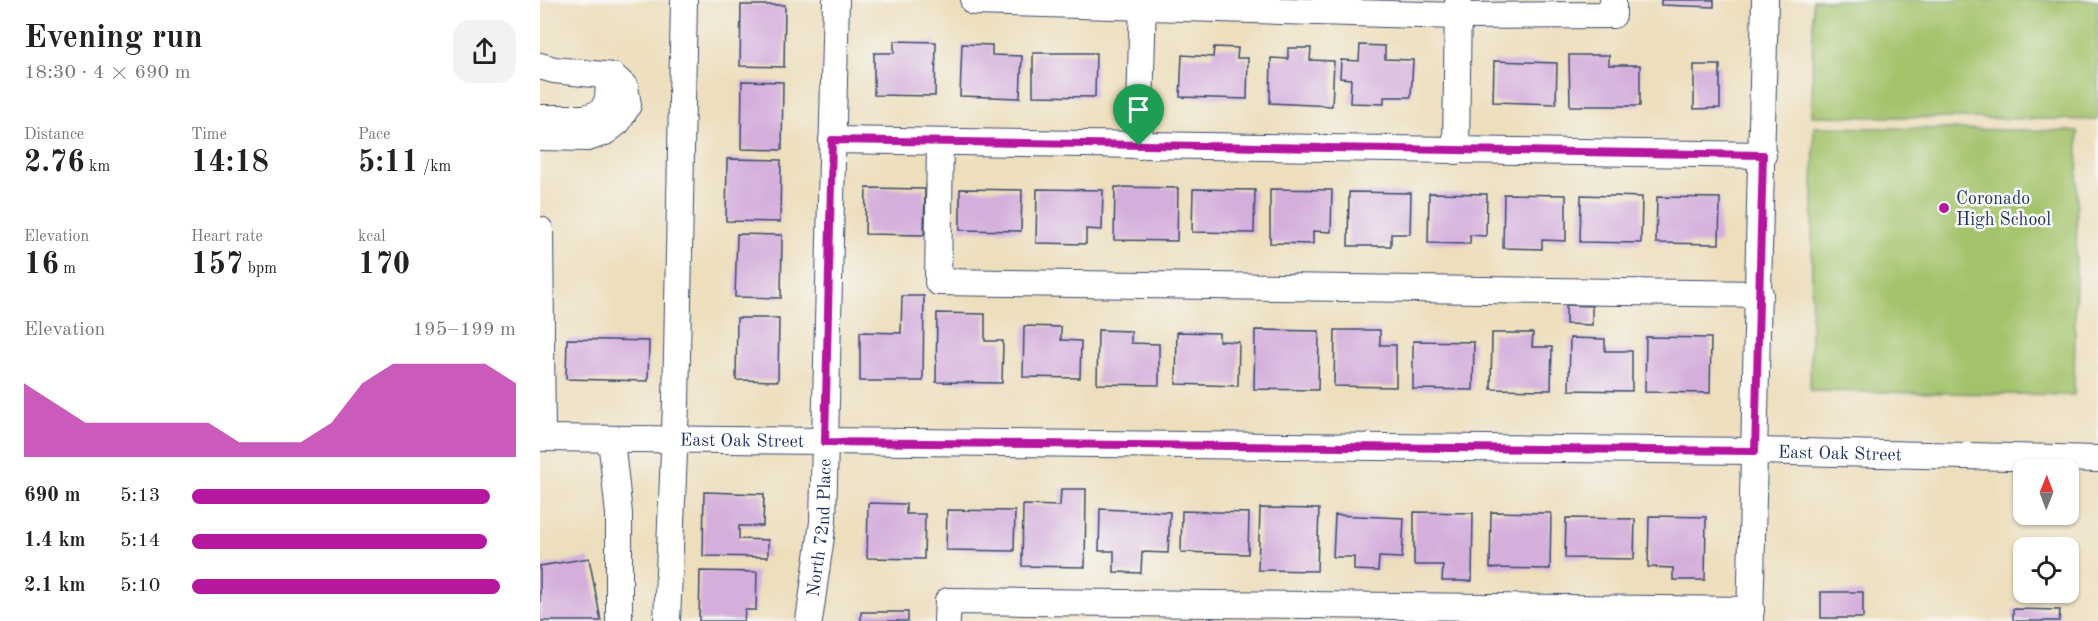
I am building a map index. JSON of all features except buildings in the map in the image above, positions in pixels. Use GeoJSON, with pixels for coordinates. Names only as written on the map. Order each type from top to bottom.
{"type":"FeatureCollection","features":[{"type":"Feature","properties":{"kind":"street"},"geometry":{"type":"LineString","coordinates":[[667,621],[684,0]]}},
{"type":"Feature","properties":{"kind":"street","name":"North 72nd Place"},"geometry":{"type":"LineString","coordinates":[[809,621],[824,522],[836,0]]}},
{"type":"Feature","properties":{"kind":"street"},"geometry":{"type":"LineString","coordinates":[[974,0],[974,2],[1458,8],[1613,15],[1613,0]]}},
{"type":"Feature","properties":{"kind":"street"},"geometry":{"type":"LineString","coordinates":[[947,621],[948,601],[1751,616],[1765,0]]}},
{"type":"Feature","properties":{"kind":"street"},"geometry":{"type":"LineString","coordinates":[[1139,146],[1143,3]]}},
{"type":"Feature","properties":{"kind":"street"},"geometry":{"type":"LineString","coordinates":[[1456,151],[1458,8]]}},
{"type":"Feature","properties":{"kind":"street"},"geometry":{"type":"LineString","coordinates":[[540,66],[563,71],[613,76],[625,87],[628,105],[618,122],[605,132],[588,138],[540,137]]}},
{"type":"Feature","properties":{"kind":"street"},"geometry":{"type":"LineString","coordinates":[[540,118],[586,118],[602,112],[608,99],[609,82],[602,75]]}},
{"type":"Feature","properties":{"kind":"street"},"geometry":{"type":"LineString","coordinates":[[832,140],[1763,155]]}},
{"type":"Feature","properties":{"kind":"street"},"geometry":{"type":"LineString","coordinates":[[940,142],[938,282],[1760,294]]}},
{"type":"Feature","properties":{"kind":"street"},"geometry":{"type":"LineString","coordinates":[[540,230],[541,438]]}},
{"type":"Feature","properties":{"kind":"street","name":"East Oak Street"},"geometry":{"type":"LineString","coordinates":[[541,438],[1755,451],[2098,459]]}},
{"type":"Feature","properties":{"kind":"street"},"geometry":{"type":"LineString","coordinates":[[611,439],[619,513],[619,621]]}},
{"type":"Feature","properties":{"kind":"green space"},"geometry":{"type":"Polygon","coordinates":[[[1813,0],[2098,0],[2098,120],[1812,116],[1813,0]]]}},
{"type":"Feature","properties":{"kind":"green space"},"geometry":{"type":"Polygon","coordinates":[[[1814,127],[2078,131],[2074,395],[1810,391],[1814,127]]]}},
{"type":"Feature","properties":{"kind":"place","name":"Coronado High School"},"geometry":{"type":"Point","coordinates":[1944,208]}},
{"type":"Feature","properties":{"kind":"route"},"geometry":{"type":"LineString","coordinates":[[832,140],[1139,146],[1763,155],[1755,451],[825,442],[832,140]]}}]}
